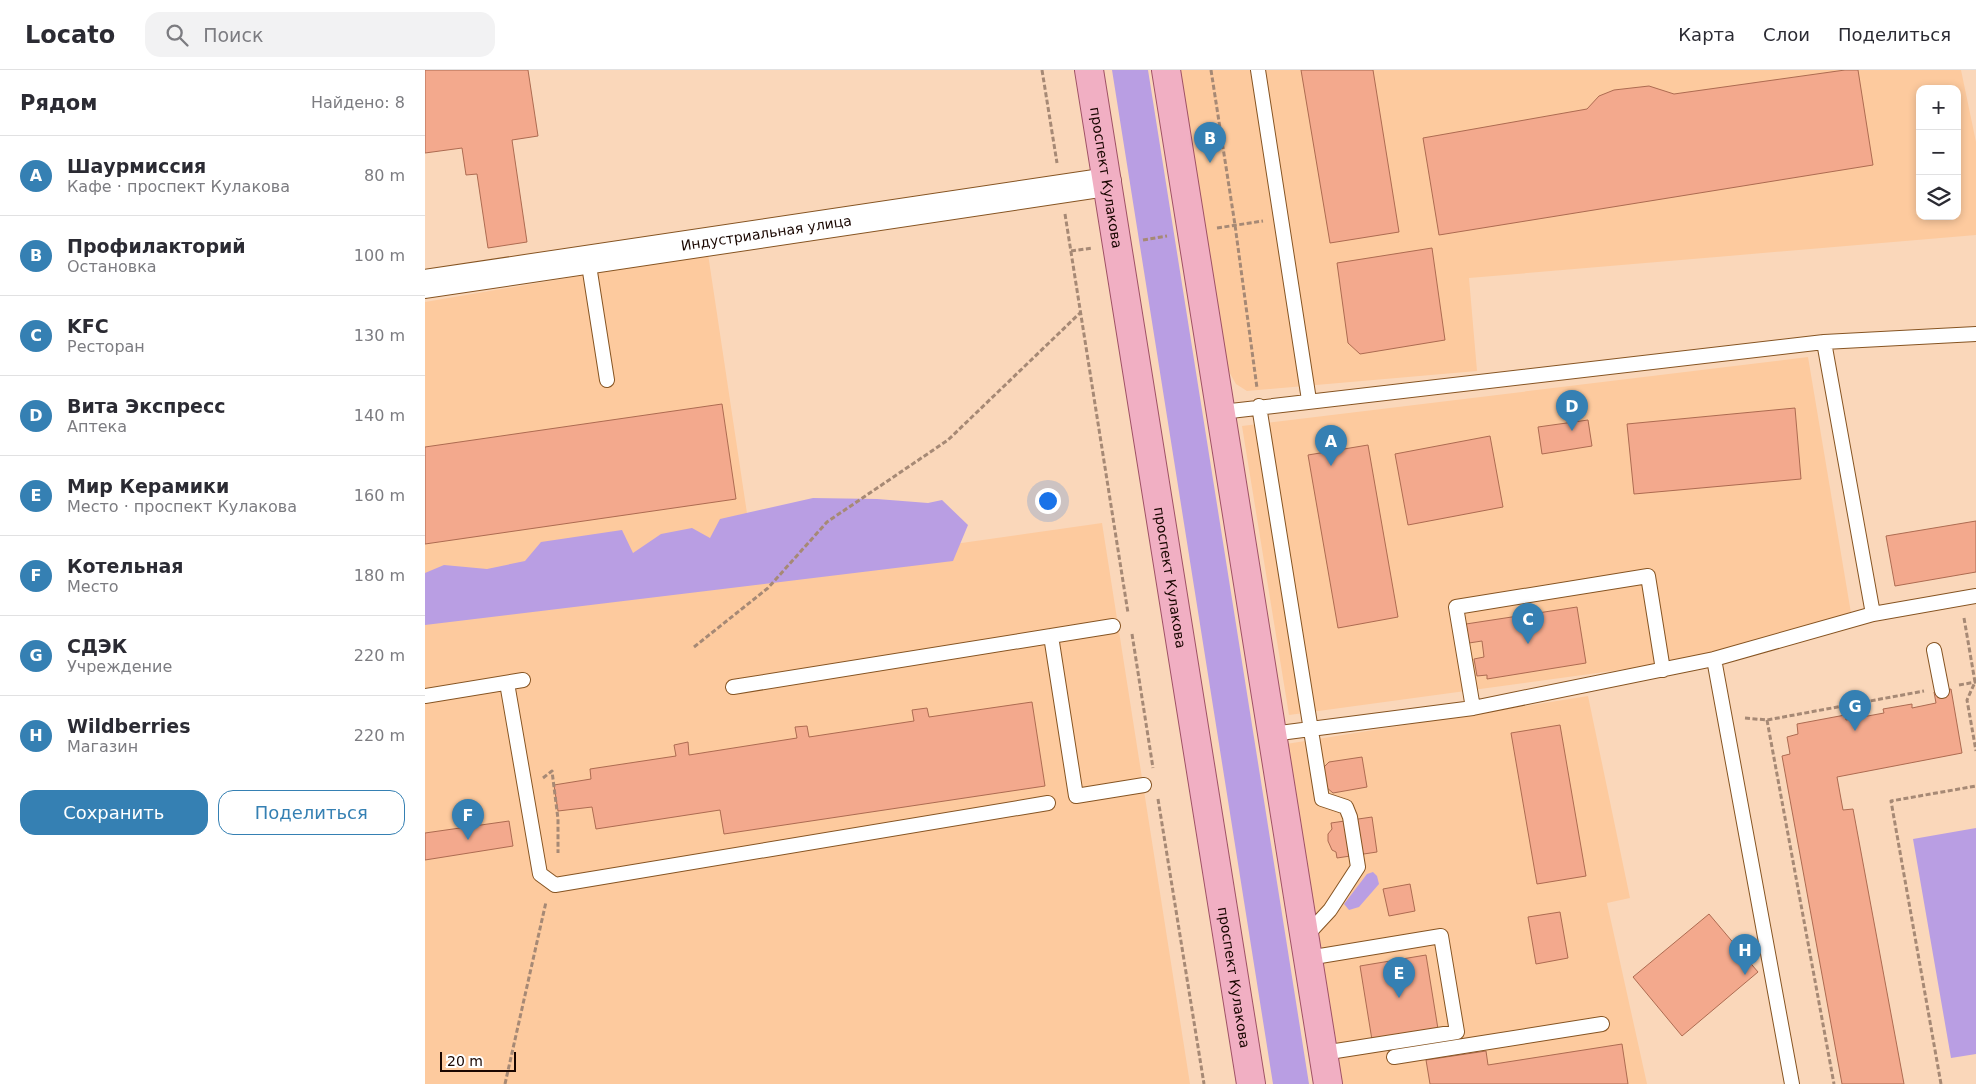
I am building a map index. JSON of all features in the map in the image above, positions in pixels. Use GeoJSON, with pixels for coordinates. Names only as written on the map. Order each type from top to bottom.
{"type":"FeatureCollection","features":[{"type":"Feature","properties":{"kind":"main road","name":"проспект Кулакова"},"geometry":{"type":"LineString","coordinates":[[1089,70],[1251,1084]]}},
{"type":"Feature","properties":{"kind":"main road"},"geometry":{"type":"LineString","coordinates":[[1166,70],[1328,1084]]}},
{"type":"Feature","properties":{"kind":"street","name":"Индустриальная улица"},"geometry":{"type":"LineString","coordinates":[[425,284],[1107,182]]}},
{"type":"Feature","properties":{"kind":"lane"},"geometry":{"type":"LineString","coordinates":[[1258,70],[1309,400]]}},
{"type":"Feature","properties":{"kind":"lane"},"geometry":{"type":"LineString","coordinates":[[588,259],[607,380]]}},
{"type":"Feature","properties":{"kind":"lane"},"geometry":{"type":"LineString","coordinates":[[1222,412],[1309,400],[1824,342],[1976,334]]}},
{"type":"Feature","properties":{"kind":"lane"},"geometry":{"type":"LineString","coordinates":[[1824,342],[1873,614]]}},
{"type":"Feature","properties":{"kind":"lane"},"geometry":{"type":"LineString","coordinates":[[1259,406],[1322,799],[1346,807],[1350,817],[1358,868],[1306,948]]}},
{"type":"Feature","properties":{"kind":"lane"},"geometry":{"type":"LineString","coordinates":[[1473,708],[1456,607],[1647,576],[1663,670]]}},
{"type":"Feature","properties":{"kind":"lane"},"geometry":{"type":"LineString","coordinates":[[1272,734],[1473,708],[1714,659],[1873,614],[1976,596]]}},
{"type":"Feature","properties":{"kind":"lane"},"geometry":{"type":"LineString","coordinates":[[733,687],[1113,626]]}},
{"type":"Feature","properties":{"kind":"lane"},"geometry":{"type":"LineString","coordinates":[[1051,636],[1075,796],[1151,788]]}},
{"type":"Feature","properties":{"kind":"lane"},"geometry":{"type":"LineString","coordinates":[[1934,650],[1941,690]]}},
{"type":"Feature","properties":{"kind":"lane"},"geometry":{"type":"LineString","coordinates":[[1714,659],[1792,1084]]}},
{"type":"Feature","properties":{"kind":"lane"},"geometry":{"type":"LineString","coordinates":[[425,696],[523,680]]}},
{"type":"Feature","properties":{"kind":"lane"},"geometry":{"type":"LineString","coordinates":[[507,683],[540,874],[555,885],[1048,803]]}},
{"type":"Feature","properties":{"kind":"lane"},"geometry":{"type":"LineString","coordinates":[[1306,948],[1441,936],[1457,1032],[1323,1053]]}},
{"type":"Feature","properties":{"kind":"lane"},"geometry":{"type":"LineString","coordinates":[[1394,1057],[1603,1024]]}},
{"type":"Feature","properties":{"kind":"path"},"geometry":{"type":"LineString","coordinates":[[1042,70],[1129,615]]}},
{"type":"Feature","properties":{"kind":"path"},"geometry":{"type":"LineString","coordinates":[[1211,70],[1235,225],[1259,406]]}},
{"type":"Feature","properties":{"kind":"path"},"geometry":{"type":"LineString","coordinates":[[693,647],[768,588],[827,522],[948,440],[1081,312]]}},
{"type":"Feature","properties":{"kind":"path"},"geometry":{"type":"LineString","coordinates":[[1964,614],[1976,682],[1967,700],[1976,752]]}},
{"type":"Feature","properties":{"kind":"path"},"geometry":{"type":"LineString","coordinates":[[1130,625],[1154,771]]}},
{"type":"Feature","properties":{"kind":"path"},"geometry":{"type":"LineString","coordinates":[[1744,710],[1745,718],[1767,720],[1941,690],[1976,682]]}},
{"type":"Feature","properties":{"kind":"path"},"geometry":{"type":"LineString","coordinates":[[1767,720],[1834,1084]]}},
{"type":"Feature","properties":{"kind":"path"},"geometry":{"type":"LineString","coordinates":[[526,791],[552,771],[558,819],[558,854]]}},
{"type":"Feature","properties":{"kind":"path"},"geometry":{"type":"LineString","coordinates":[[1941,1084],[1891,801],[1976,786]]}},
{"type":"Feature","properties":{"kind":"path"},"geometry":{"type":"LineString","coordinates":[[1151,788],[1203,1084]]}},
{"type":"Feature","properties":{"kind":"path"},"geometry":{"type":"LineString","coordinates":[[505,1084],[547,899]]}},
{"type":"Feature","properties":{"kind":"shaded area"},"geometry":{"type":"Polygon","coordinates":[[[1112,70],[1148,70],[1309,1084],[1273,1084],[1112,70]]]}},
{"type":"Feature","properties":{"kind":"shaded area"},"geometry":{"type":"Polygon","coordinates":[[[1178,70],[1961,70],[1976,142],[1976,235],[1469,278],[1477,371],[1247,391],[1236,384],[1228,370],[1178,70]]]}},
{"type":"Feature","properties":{"kind":"shaded area"},"geometry":{"type":"Polygon","coordinates":[[[708,254],[751,540],[425,589],[425,302],[708,254]]]}},
{"type":"Feature","properties":{"kind":"shaded area"},"geometry":{"type":"Polygon","coordinates":[[[1808,357],[1852,619],[1685,661],[1289,715],[1242,426],[1808,357]]]}},
{"type":"Feature","properties":{"kind":"shaded area"},"geometry":{"type":"Polygon","coordinates":[[[813,498],[877,499],[928,503],[942,500],[968,525],[953,561],[425,625],[425,573],[444,565],[487,569],[525,561],[541,542],[622,530],[633,553],[661,534],[692,528],[710,538],[720,519],[813,498]]]}},
{"type":"Feature","properties":{"kind":"shaded area"},"geometry":{"type":"Polygon","coordinates":[[[1102,523],[1190,1084],[425,1084],[425,619],[1102,523]]]}},
{"type":"Feature","properties":{"kind":"shaded area"},"geometry":{"type":"Polygon","coordinates":[[[1588,696],[1630,898],[1607,903],[1647,1084],[1336,1084],[1280,745],[1588,696]]]}},
{"type":"Feature","properties":{"kind":"shaded area"},"geometry":{"type":"Polygon","coordinates":[[[1976,828],[1976,1054],[1951,1058],[1913,839],[1976,828]]]}},
{"type":"Feature","properties":{"kind":"shaded area"},"geometry":{"type":"Polygon","coordinates":[[[1373,872],[1377,876],[1379,884],[1359,907],[1349,910],[1344,904],[1367,874],[1373,872]]]}},
{"type":"Feature","properties":{"kind":"building"},"geometry":{"type":"Polygon","coordinates":[[[425,70],[528,70],[538,136],[512,140],[527,242],[488,248],[477,174],[466,175],[462,148],[425,153],[425,70]]]}},
{"type":"Feature","properties":{"kind":"building"},"geometry":{"type":"Polygon","coordinates":[[[1301,70],[1373,70],[1399,232],[1330,243],[1301,70]]]}},
{"type":"Feature","properties":{"kind":"building"},"geometry":{"type":"Polygon","coordinates":[[[1845,70],[1858,70],[1873,165],[1439,235],[1423,138],[1587,109],[1599,96],[1614,90],[1649,86],[1674,94],[1845,70]]]}},
{"type":"Feature","properties":{"kind":"building"},"geometry":{"type":"Polygon","coordinates":[[[1432,248],[1445,340],[1360,354],[1348,343],[1337,263],[1432,248]]]}},
{"type":"Feature","properties":{"kind":"building"},"geometry":{"type":"Polygon","coordinates":[[[722,404],[736,499],[425,544],[425,447],[722,404]]]}},
{"type":"Feature","properties":{"kind":"building"},"geometry":{"type":"Polygon","coordinates":[[[1795,408],[1801,479],[1634,494],[1627,424],[1795,408]]]}},
{"type":"Feature","properties":{"kind":"building"},"geometry":{"type":"Polygon","coordinates":[[[1588,420],[1592,446],[1542,454],[1538,427],[1588,420]]]}},
{"type":"Feature","properties":{"kind":"building"},"geometry":{"type":"Polygon","coordinates":[[[1490,436],[1503,507],[1408,525],[1395,454],[1490,436]]]}},
{"type":"Feature","properties":{"kind":"building"},"geometry":{"type":"Polygon","coordinates":[[[1368,445],[1398,617],[1338,628],[1308,455],[1368,445]]]}},
{"type":"Feature","properties":{"kind":"building"},"geometry":{"type":"Polygon","coordinates":[[[1976,521],[1976,572],[1895,586],[1886,536],[1976,521]]]}},
{"type":"Feature","properties":{"kind":"building"},"geometry":{"type":"Polygon","coordinates":[[[1577,607],[1586,663],[1487,679],[1487,675],[1477,676],[1474,659],[1484,657],[1482,641],[1469,643],[1466,624],[1577,607]]]}},
{"type":"Feature","properties":{"kind":"building"},"geometry":{"type":"Polygon","coordinates":[[[1951,689],[1962,753],[1837,777],[1843,810],[1853,809],[1904,1084],[1842,1084],[1782,756],[1790,754],[1787,737],[1798,734],[1797,724],[1845,715],[1846,720],[1884,713],[1883,709],[1912,704],[1912,708],[1936,703],[1934,692],[1951,689]]]}},
{"type":"Feature","properties":{"kind":"building"},"geometry":{"type":"Polygon","coordinates":[[[1032,702],[1045,786],[724,834],[720,810],[596,829],[592,807],[558,811],[554,785],[591,779],[590,769],[676,756],[674,745],[688,742],[689,755],[797,738],[795,727],[807,726],[809,737],[914,721],[912,710],[927,708],[929,717],[1032,702]]]}},
{"type":"Feature","properties":{"kind":"building"},"geometry":{"type":"Polygon","coordinates":[[[1560,725],[1586,876],[1537,884],[1511,733],[1560,725]]]}},
{"type":"Feature","properties":{"kind":"building"},"geometry":{"type":"Polygon","coordinates":[[[1362,757],[1367,787],[1333,793],[1326,787],[1323,773],[1324,767],[1329,762],[1362,757]]]}},
{"type":"Feature","properties":{"kind":"building"},"geometry":{"type":"Polygon","coordinates":[[[1372,817],[1377,852],[1337,858],[1336,852],[1332,850],[1328,841],[1328,834],[1332,829],[1331,823],[1372,817]]]}},
{"type":"Feature","properties":{"kind":"building"},"geometry":{"type":"Polygon","coordinates":[[[509,821],[513,846],[425,860],[425,833],[509,821]]]}},
{"type":"Feature","properties":{"kind":"building"},"geometry":{"type":"Polygon","coordinates":[[[1410,884],[1415,911],[1389,916],[1383,889],[1410,884]]]}},
{"type":"Feature","properties":{"kind":"building"},"geometry":{"type":"Polygon","coordinates":[[[1560,912],[1568,958],[1536,964],[1528,917],[1560,912]]]}},
{"type":"Feature","properties":{"kind":"building"},"geometry":{"type":"Polygon","coordinates":[[[1709,914],[1758,972],[1682,1036],[1633,977],[1709,914]]]}},
{"type":"Feature","properties":{"kind":"building"},"geometry":{"type":"Polygon","coordinates":[[[1426,955],[1438,1029],[1372,1040],[1360,966],[1426,955]]]}},
{"type":"Feature","properties":{"kind":"building"},"geometry":{"type":"Polygon","coordinates":[[[1622,1044],[1628,1084],[1430,1084],[1426,1060],[1486,1051],[1488,1065],[1622,1044]]]}},
{"type":"Feature","properties":{"kind":"place","name":"Профилакторий"},"geometry":{"type":"Point","coordinates":[1210,163]}},
{"type":"Feature","properties":{"kind":"place","name":"Вита Экспресс"},"geometry":{"type":"Point","coordinates":[1572,431]}},
{"type":"Feature","properties":{"kind":"place","name":"Шаурмиссия"},"geometry":{"type":"Point","coordinates":[1331,466]}},
{"type":"Feature","properties":{"kind":"place","name":"KFC"},"geometry":{"type":"Point","coordinates":[1528,644]}},
{"type":"Feature","properties":{"kind":"place","name":"СДЭК"},"geometry":{"type":"Point","coordinates":[1855,731]}},
{"type":"Feature","properties":{"kind":"place","name":"Котельная"},"geometry":{"type":"Point","coordinates":[468,840]}},
{"type":"Feature","properties":{"kind":"place","name":"Wildberries"},"geometry":{"type":"Point","coordinates":[1745,975]}},
{"type":"Feature","properties":{"kind":"place","name":"Мир Керамики"},"geometry":{"type":"Point","coordinates":[1399,998]}}]}
